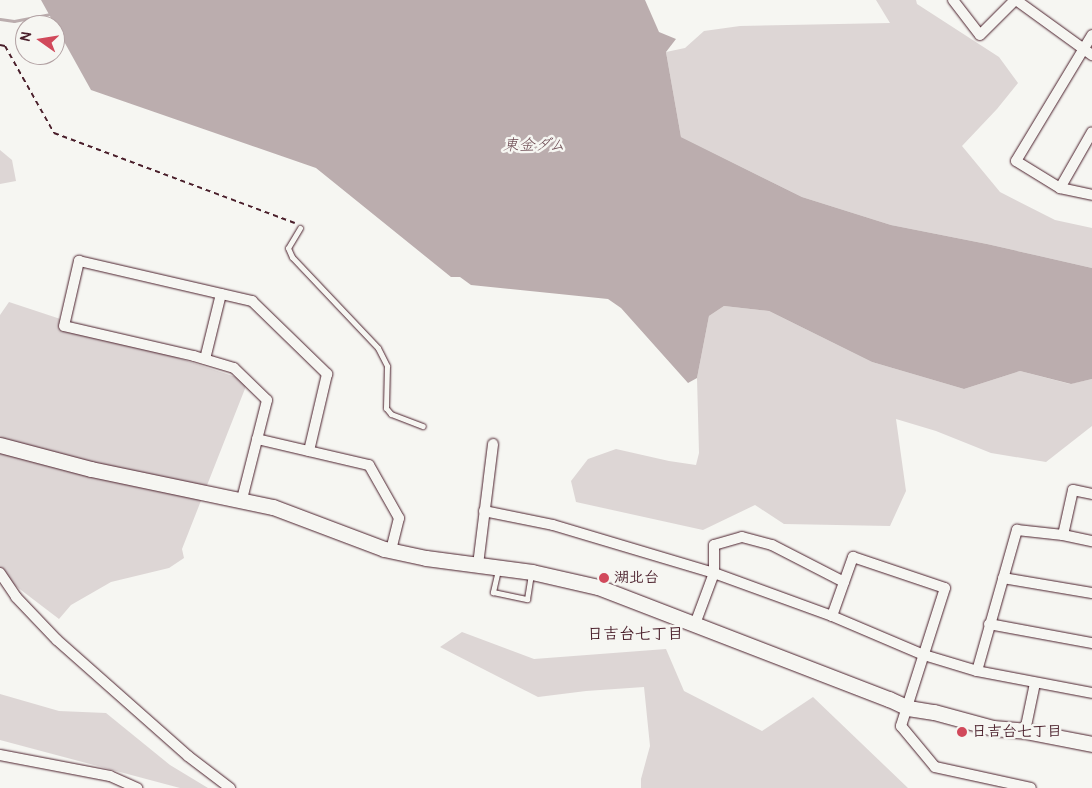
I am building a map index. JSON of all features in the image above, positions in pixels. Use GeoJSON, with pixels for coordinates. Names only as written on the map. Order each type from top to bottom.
{"type":"FeatureCollection","features":[{"type":"Feature","properties":{"kind":"street"},"geometry":{"type":"LineString","coordinates":[[953,0],[980,35],[1015,0],[1088,53]]}},
{"type":"Feature","properties":{"kind":"street"},"geometry":{"type":"LineString","coordinates":[[1092,35],[1088,53],[1016,161],[1060,188],[1092,196]]}},
{"type":"Feature","properties":{"kind":"street"},"geometry":{"type":"LineString","coordinates":[[1060,188],[1092,132]]}},
{"type":"Feature","properties":{"kind":"street"},"geometry":{"type":"LineString","coordinates":[[242,499],[267,400],[234,368],[205,359],[64,326],[79,261],[252,301],[327,374],[309,451]]}},
{"type":"Feature","properties":{"kind":"street"},"geometry":{"type":"LineString","coordinates":[[205,359],[221,294]]}},
{"type":"Feature","properties":{"kind":"street"},"geometry":{"type":"LineString","coordinates":[[257,439],[368,465],[399,518],[391,550]]}},
{"type":"Feature","properties":{"kind":"street"},"geometry":{"type":"LineString","coordinates":[[478,566],[493,444]]}},
{"type":"Feature","properties":{"kind":"street"},"geometry":{"type":"LineString","coordinates":[[0,445],[90,469],[242,499],[273,507],[391,550],[426,558],[532,572],[598,587],[908,708],[934,712],[993,728],[1025,731],[1092,744]]}},
{"type":"Feature","properties":{"kind":"street"},"geometry":{"type":"LineString","coordinates":[[1063,535],[1073,490],[1092,494]]}},
{"type":"Feature","properties":{"kind":"street"},"geometry":{"type":"LineString","coordinates":[[484,511],[553,525],[714,572],[832,616],[924,656],[1035,683],[1092,693]]}},
{"type":"Feature","properties":{"kind":"street"},"geometry":{"type":"LineString","coordinates":[[977,670],[1017,530],[1063,535],[1092,541]]}},
{"type":"Feature","properties":{"kind":"street"},"geometry":{"type":"LineString","coordinates":[[695,624],[714,572],[714,545],[742,536],[772,545],[844,582]]}},
{"type":"Feature","properties":{"kind":"street"},"geometry":{"type":"LineString","coordinates":[[832,616],[853,558],[946,588],[901,726],[935,767],[1000,786],[1031,788]]}},
{"type":"Feature","properties":{"kind":"street"},"geometry":{"type":"LineString","coordinates":[[0,573],[16,597],[56,640],[188,756],[230,788]]}},
{"type":"Feature","properties":{"kind":"street"},"geometry":{"type":"LineString","coordinates":[[1003,578],[1092,593]]}},
{"type":"Feature","properties":{"kind":"street"},"geometry":{"type":"LineString","coordinates":[[989,624],[1092,643]]}},
{"type":"Feature","properties":{"kind":"street"},"geometry":{"type":"LineString","coordinates":[[1025,731],[1035,683]]}},
{"type":"Feature","properties":{"kind":"street"},"geometry":{"type":"LineString","coordinates":[[0,754],[110,776],[137,788]]}},
{"type":"Feature","properties":{"kind":"lane"},"geometry":{"type":"LineString","coordinates":[[300,228],[288,248],[292,257],[378,348],[387,366],[386,408],[390,414],[423,426]]}},
{"type":"Feature","properties":{"kind":"lane"},"geometry":{"type":"LineString","coordinates":[[498,568],[493,592],[527,599],[532,572]]}},
{"type":"Feature","properties":{"kind":"path"},"geometry":{"type":"LineString","coordinates":[[0,45],[5,46],[54,133],[292,220],[300,228]]}},
{"type":"Feature","properties":{"kind":"shaded area"},"geometry":{"type":"Polygon","coordinates":[[[876,0],[916,0],[917,4],[999,57],[1018,83],[997,109],[962,146],[1000,192],[1055,220],[1092,228],[1092,268],[987,244],[891,225],[802,197],[681,137],[666,52],[685,48],[704,31],[740,26],[890,23],[876,0]]]}},
{"type":"Feature","properties":{"kind":"shaded area"},"geometry":{"type":"Polygon","coordinates":[[[0,150],[12,160],[16,181],[0,184],[0,150]]]}},
{"type":"Feature","properties":{"kind":"shaded area"},"geometry":{"type":"Polygon","coordinates":[[[9,302],[248,381],[182,549],[184,558],[169,568],[111,582],[71,605],[59,619],[0,574],[0,315],[9,302]]]}},
{"type":"Feature","properties":{"kind":"shaded area"},"geometry":{"type":"Polygon","coordinates":[[[724,306],[769,311],[872,362],[964,389],[1020,371],[1070,384],[1092,379],[1092,426],[1046,462],[991,453],[936,431],[896,419],[906,491],[890,526],[784,524],[755,505],[703,530],[576,502],[571,481],[588,459],[616,449],[696,465],[699,453],[697,378],[709,316],[724,306]]]}},
{"type":"Feature","properties":{"kind":"shaded area"},"geometry":{"type":"Polygon","coordinates":[[[462,632],[534,659],[666,649],[684,691],[762,731],[813,697],[908,788],[641,788],[641,779],[650,746],[644,687],[538,697],[440,647],[462,632]]]}},
{"type":"Feature","properties":{"kind":"shaded area"},"geometry":{"type":"Polygon","coordinates":[[[0,694],[59,711],[106,713],[170,765],[208,788],[180,788],[0,740],[0,694]]]}},
{"type":"Feature","properties":{"kind":"water","name":"東金ダム"},"geometry":{"type":"Polygon","coordinates":[[[41,0],[645,0],[659,32],[676,39],[666,52],[681,137],[802,197],[891,225],[987,244],[1092,268],[1092,379],[1071,384],[1020,371],[964,389],[872,362],[769,311],[724,306],[709,316],[697,378],[688,383],[621,308],[608,299],[471,285],[460,277],[451,277],[316,168],[91,90],[65,43],[65,15],[49,15],[41,0]]]}},
{"type":"Feature","properties":{"kind":"waterway"},"geometry":{"type":"LineString","coordinates":[[0,19],[14,21],[49,14]]}},
{"type":"Feature","properties":{"kind":"place","name":"湖北台"},"geometry":{"type":"Point","coordinates":[604,578]}},
{"type":"Feature","properties":{"kind":"place","name":"日吉台七丁目"},"geometry":{"type":"Point","coordinates":[962,732]}},
{"type":"Feature","properties":{"kind":"district","name":"日吉台七丁目"},"geometry":{"type":"Point","coordinates":[635,634]}}]}
